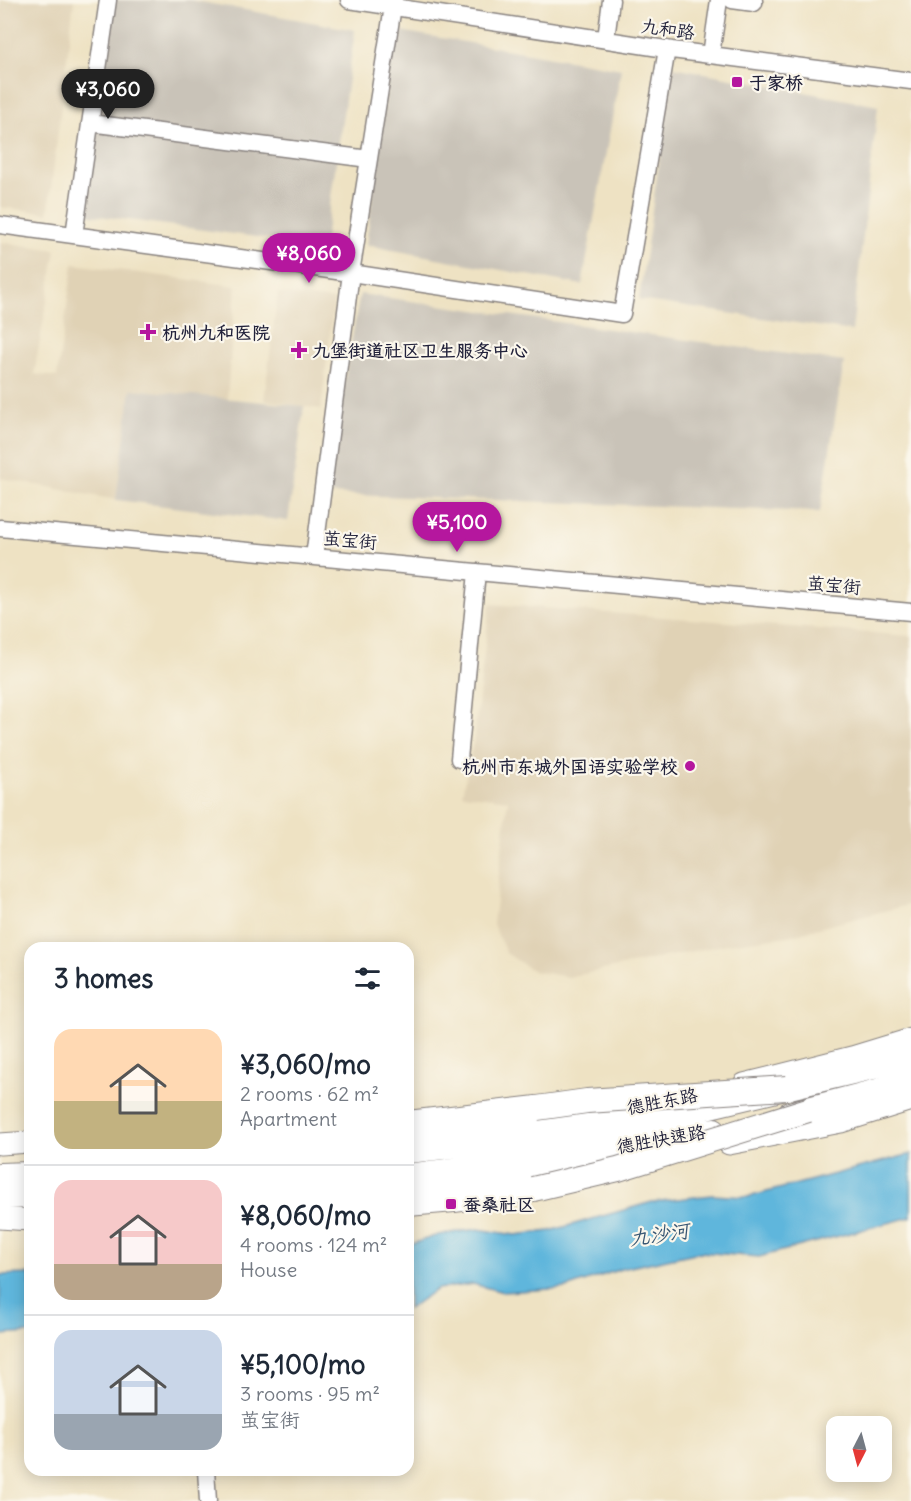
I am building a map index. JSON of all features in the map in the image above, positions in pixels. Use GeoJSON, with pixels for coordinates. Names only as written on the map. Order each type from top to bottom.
{"type":"FeatureCollection","features":[{"type":"Feature","properties":{"kind":"highway","name":"德胜快速路"},"geometry":{"type":"LineString","coordinates":[[414,1150],[563,1133],[693,1110],[911,1058]]}},
{"type":"Feature","properties":{"kind":"highway","name":"德胜快速路"},"geometry":{"type":"LineString","coordinates":[[414,1175],[540,1159],[693,1135],[808,1110],[911,1082]]}},
{"type":"Feature","properties":{"kind":"highway"},"geometry":{"type":"LineString","coordinates":[[414,1122],[587,1101],[788,1088]]}},
{"type":"Feature","properties":{"kind":"highway"},"geometry":{"type":"LineString","coordinates":[[414,1203],[544,1187],[618,1169],[808,1110]]}},
{"type":"Feature","properties":{"kind":"highway"},"geometry":{"type":"LineString","coordinates":[[0,1175],[24,1174]]}},
{"type":"Feature","properties":{"kind":"highway"},"geometry":{"type":"LineString","coordinates":[[0,1197],[24,1196]]}},
{"type":"Feature","properties":{"kind":"main road","name":"德胜东路"},"geometry":{"type":"LineString","coordinates":[[414,1134],[579,1116],[714,1091],[852,1058],[911,1039]]}},
{"type":"Feature","properties":{"kind":"main road"},"geometry":{"type":"LineString","coordinates":[[414,1191],[692,1151],[841,1122],[911,1100]]}},
{"type":"Feature","properties":{"kind":"main road"},"geometry":{"type":"LineString","coordinates":[[0,1144],[24,1142]]}},
{"type":"Feature","properties":{"kind":"main road"},"geometry":{"type":"LineString","coordinates":[[0,1157],[24,1156]]}},
{"type":"Feature","properties":{"kind":"main road"},"geometry":{"type":"LineString","coordinates":[[0,1212],[24,1211]]}},
{"type":"Feature","properties":{"kind":"main road"},"geometry":{"type":"LineString","coordinates":[[0,1218],[24,1220]]}},
{"type":"Feature","properties":{"kind":"street"},"geometry":{"type":"LineString","coordinates":[[74,235],[108,0]]}},
{"type":"Feature","properties":{"kind":"street","name":"九和路"},"geometry":{"type":"LineString","coordinates":[[349,0],[394,3],[667,49],[911,81]]}},
{"type":"Feature","properties":{"kind":"street"},"geometry":{"type":"LineString","coordinates":[[606,39],[611,0]]}},
{"type":"Feature","properties":{"kind":"street"},"geometry":{"type":"LineString","coordinates":[[711,55],[719,0]]}},
{"type":"Feature","properties":{"kind":"street"},"geometry":{"type":"LineString","coordinates":[[732,0],[754,3],[754,0]]}},
{"type":"Feature","properties":{"kind":"street"},"geometry":{"type":"LineString","coordinates":[[314,556],[351,273],[394,3]]}},
{"type":"Feature","properties":{"kind":"street"},"geometry":{"type":"LineString","coordinates":[[0,225],[351,273],[622,314],[667,49]]}},
{"type":"Feature","properties":{"kind":"street"},"geometry":{"type":"LineString","coordinates":[[90,123],[369,159]]}},
{"type":"Feature","properties":{"kind":"street","name":"茧宝街"},"geometry":{"type":"LineString","coordinates":[[0,528],[911,612]]}},
{"type":"Feature","properties":{"kind":"street"},"geometry":{"type":"LineString","coordinates":[[459,759],[477,572]]}},
{"type":"Feature","properties":{"kind":"street"},"geometry":{"type":"LineString","coordinates":[[206,1476],[208,1501]]}},
{"type":"Feature","properties":{"kind":"shaded area"},"geometry":{"type":"Polygon","coordinates":[[[0,0],[74,0],[48,213],[0,207],[0,0]]]}},
{"type":"Feature","properties":{"kind":"shaded area"},"geometry":{"type":"Polygon","coordinates":[[[106,0],[190,0],[355,30],[324,246],[77,213],[106,0]]]}},
{"type":"Feature","properties":{"kind":"shaded area"},"geometry":{"type":"Polygon","coordinates":[[[394,30],[621,69],[582,285],[366,245],[394,30]]]}},
{"type":"Feature","properties":{"kind":"shaded area"},"geometry":{"type":"Polygon","coordinates":[[[673,67],[878,106],[852,331],[639,300],[673,67]]]}},
{"type":"Feature","properties":{"kind":"shaded area"},"geometry":{"type":"Polygon","coordinates":[[[0,242],[56,250],[34,374],[57,377],[73,264],[236,286],[227,399],[131,389],[116,500],[0,478],[0,242]]]}},
{"type":"Feature","properties":{"kind":"shaded area","name":"九堡街道社区卫生服务中心"},"geometry":{"type":"Polygon","coordinates":[[[278,293],[334,300],[321,409],[264,400],[278,293]]]}},
{"type":"Feature","properties":{"kind":"shaded area"},"geometry":{"type":"Polygon","coordinates":[[[360,294],[844,362],[820,512],[324,494],[360,294]]]}},
{"type":"Feature","properties":{"kind":"shaded area"},"geometry":{"type":"Polygon","coordinates":[[[131,389],[304,406],[288,521],[116,500],[131,389]]]}},
{"type":"Feature","properties":{"kind":"shaded area","name":"杭州市东城外国语实验学校"},"geometry":{"type":"Polygon","coordinates":[[[490,604],[911,636],[911,904],[788,936],[727,944],[569,977],[533,971],[506,953],[493,924],[508,800],[462,794],[474,739],[490,604]]]}},
{"type":"Feature","properties":{"kind":"water","name":"九沙河"},"geometry":{"type":"Polygon","coordinates":[[[911,1154],[911,1217],[759,1257],[700,1252],[621,1269],[566,1288],[503,1292],[473,1284],[437,1289],[414,1305],[414,1243],[438,1235],[478,1229],[515,1235],[550,1231],[652,1202],[712,1195],[748,1197],[911,1154]]]}},
{"type":"Feature","properties":{"kind":"water"},"geometry":{"type":"Polygon","coordinates":[[[24,1274],[24,1333],[0,1335],[0,1275],[24,1274]]]}},
{"type":"Feature","properties":{"kind":"place","name":"于家桥"},"geometry":{"type":"Point","coordinates":[737,82]}},
{"type":"Feature","properties":{"kind":"place","name":"杭州九和医院"},"geometry":{"type":"Point","coordinates":[148,332]}},
{"type":"Feature","properties":{"kind":"place","name":"九堡街道社区卫生服务中心"},"geometry":{"type":"Point","coordinates":[299,350]}},
{"type":"Feature","properties":{"kind":"place","name":"杭州市东城外国语实验学校"},"geometry":{"type":"Point","coordinates":[690,766]}},
{"type":"Feature","properties":{"kind":"place","name":"蚕桑社区"},"geometry":{"type":"Point","coordinates":[451,1204]}}]}
